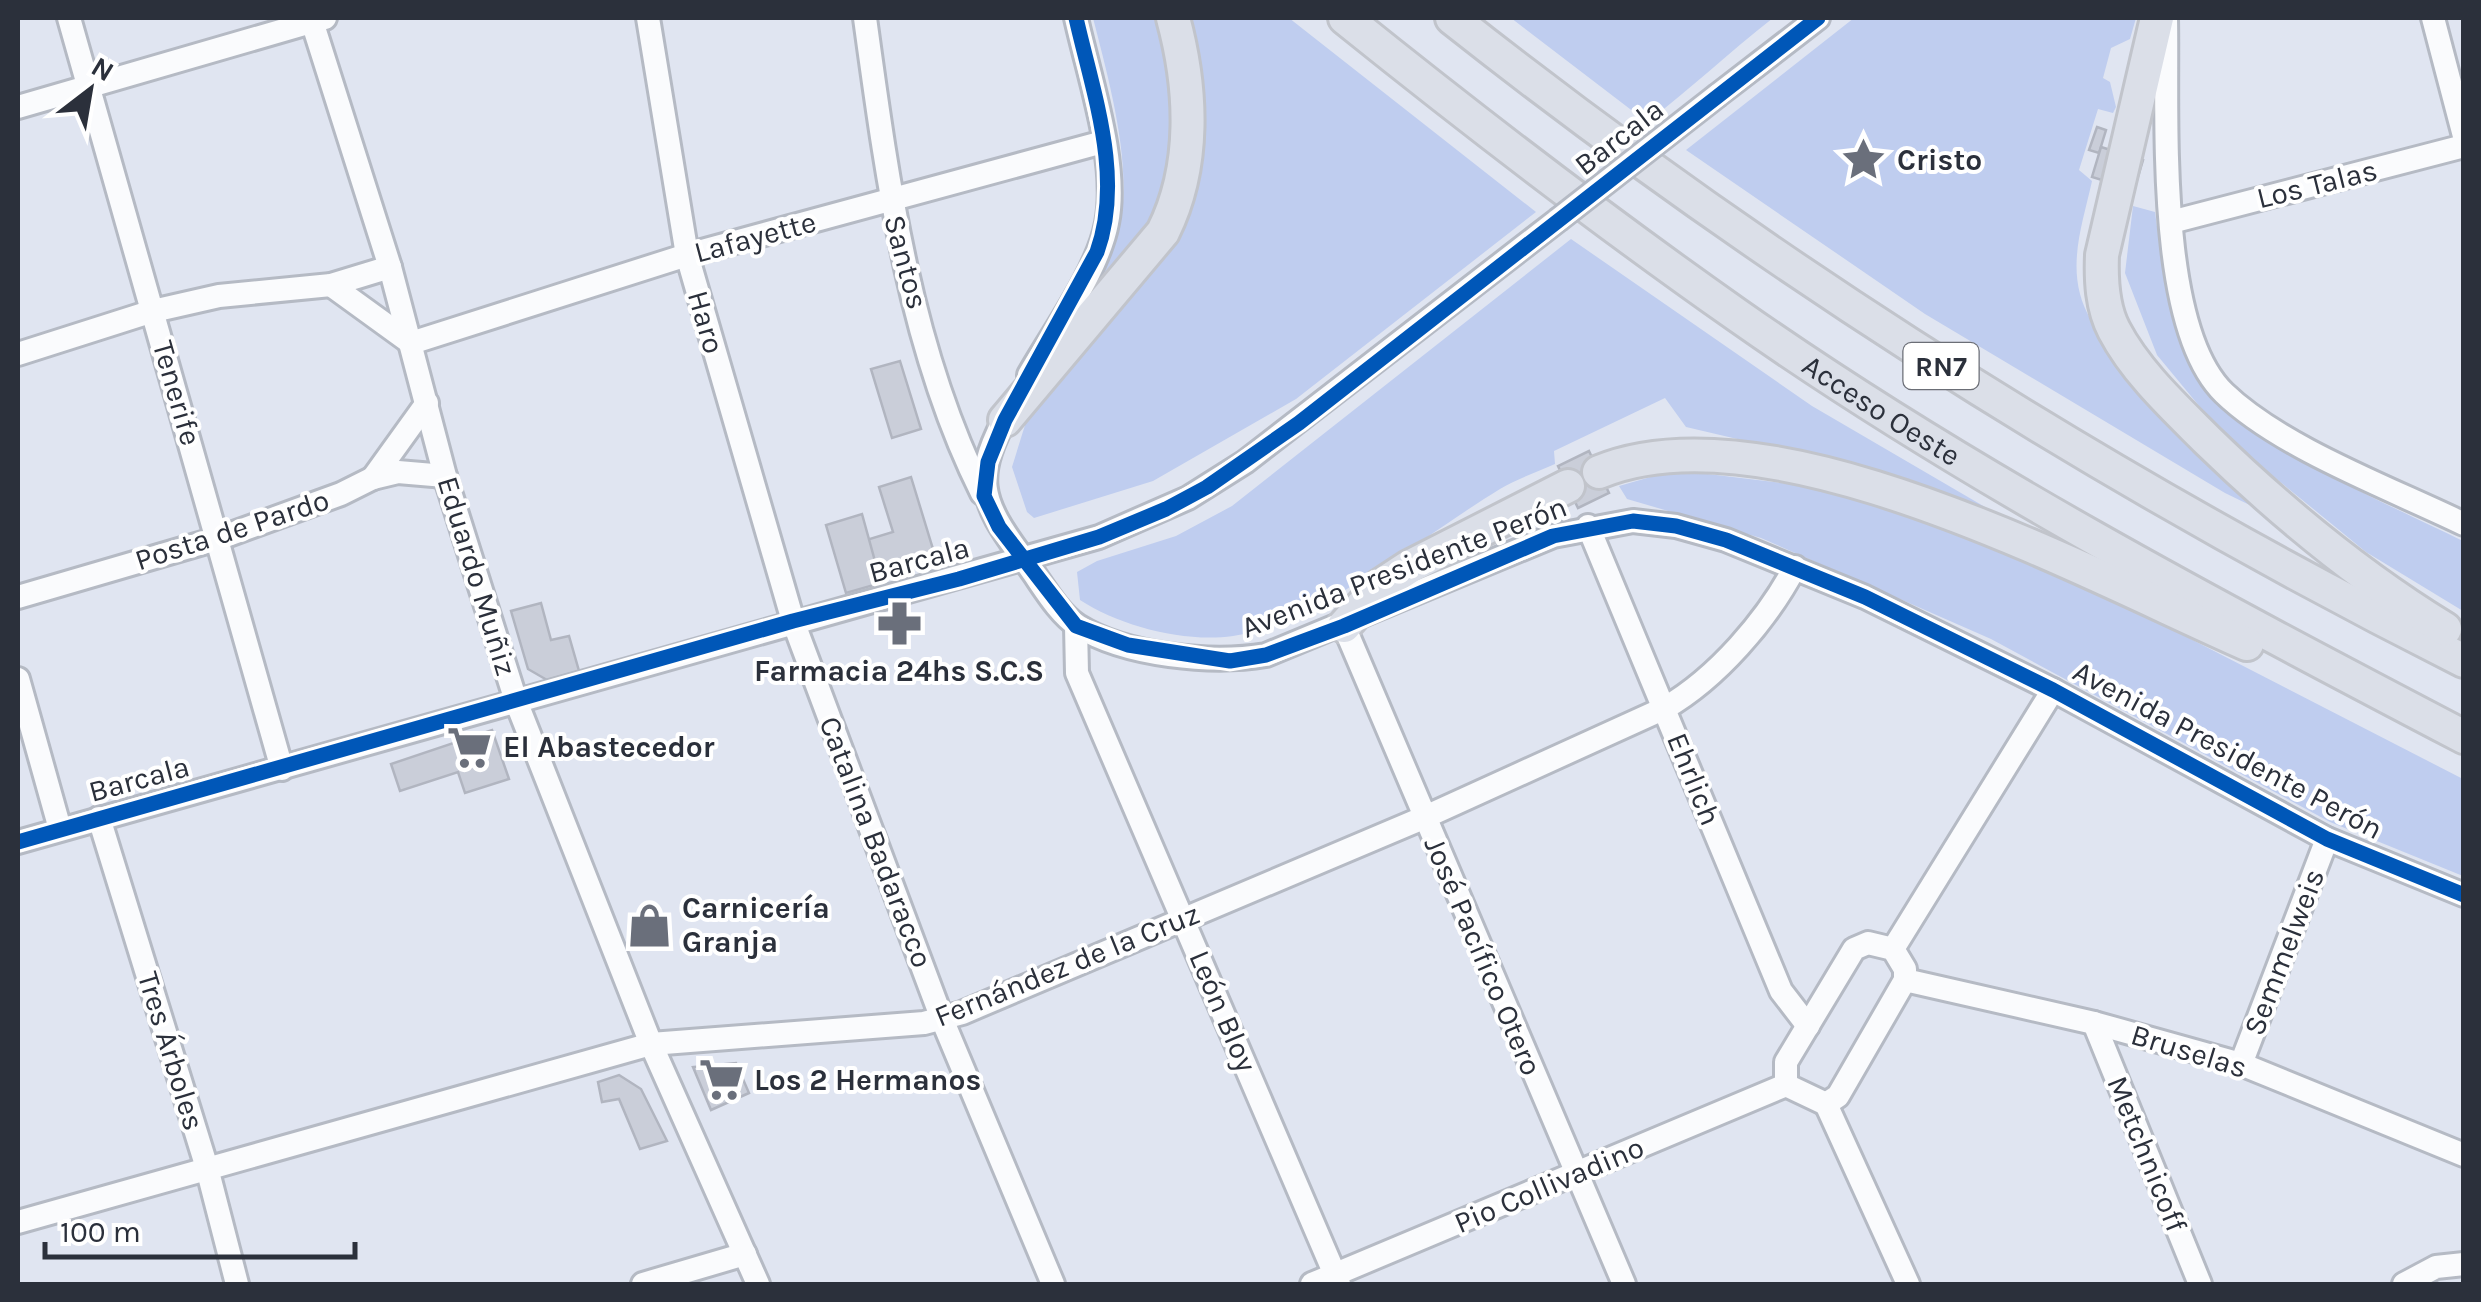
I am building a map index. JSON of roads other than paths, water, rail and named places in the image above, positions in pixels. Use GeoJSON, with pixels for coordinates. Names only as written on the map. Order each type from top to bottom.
{"type":"FeatureCollection","features":[{"type":"Feature","properties":{"kind":"highway"},"geometry":{"type":"LineString","coordinates":[[1004,420],[1153,244],[1176,207],[1187,158],[1188,124],[1173,18]]}},
{"type":"Feature","properties":{"kind":"highway","name":"Acceso Oeste"},"geometry":{"type":"LineString","coordinates":[[1345,18],[1509,148],[1708,294],[1881,410],[2078,529],[2464,738]]}},
{"type":"Feature","properties":{"kind":"highway","name":"RN7"},"geometry":{"type":"LineString","coordinates":[[1452,18],[1719,220],[1888,333],[2025,419],[2244,546],[2464,661]]}},
{"type":"Feature","properties":{"kind":"highway"},"geometry":{"type":"LineString","coordinates":[[2157,18],[2102,255],[2101,281],[2113,329],[2165,398],[2271,503],[2327,550],[2464,641]]}},
{"type":"Feature","properties":{"kind":"highway"},"geometry":{"type":"LineString","coordinates":[[1599,472],[1625,462],[1695,456],[1842,478],[1932,504],[2464,738]]}},
{"type":"Feature","properties":{"kind":"highway"},"geometry":{"type":"LineString","coordinates":[[1344,626],[1380,586],[1409,567],[1568,486]]}},
{"type":"Feature","properties":{"kind":"street","name":"Tenerife"},"geometry":{"type":"LineString","coordinates":[[70,18],[220,538],[282,769]]}},
{"type":"Feature","properties":{"kind":"street","name":"Haro"},"geometry":{"type":"LineString","coordinates":[[648,18],[687,255],[793,621]]}},
{"type":"Feature","properties":{"kind":"street","name":"Santos"},"geometry":{"type":"LineString","coordinates":[[865,18],[890,200],[948,420],[984,496]]}},
{"type":"Feature","properties":{"kind":"street"},"geometry":{"type":"LineString","coordinates":[[1076,18],[1103,142],[1110,191],[1107,224],[1098,252],[1004,420],[985,475],[984,496],[998,527],[1076,626]]}},
{"type":"Feature","properties":{"kind":"street","name":"Barcala"},"geometry":{"type":"LineString","coordinates":[[18,842],[1099,536],[1207,487],[1299,423],[1818,18]]}},
{"type":"Feature","properties":{"kind":"street"},"geometry":{"type":"LineString","coordinates":[[2166,18],[2171,222],[2189,332],[2207,373],[2222,392],[2285,436],[2464,524]]}},
{"type":"Feature","properties":{"kind":"street"},"geometry":{"type":"LineString","coordinates":[[2433,18],[2464,136]]}},
{"type":"Feature","properties":{"kind":"street"},"geometry":{"type":"LineString","coordinates":[[18,107],[316,19]]}},
{"type":"Feature","properties":{"kind":"street","name":"Eduardo Muñiz"},"geometry":{"type":"LineString","coordinates":[[316,19],[390,267],[445,476],[516,701],[651,1044],[758,1284]]}},
{"type":"Feature","properties":{"kind":"street","name":"Lafayette"},"geometry":{"type":"LineString","coordinates":[[411,344],[687,255],[1103,142]]}},
{"type":"Feature","properties":{"kind":"street","name":"Los Talas"},"geometry":{"type":"LineString","coordinates":[[2171,222],[2464,146]]}},
{"type":"Feature","properties":{"kind":"street"},"geometry":{"type":"LineString","coordinates":[[18,354],[153,310],[219,296],[331,285],[390,267]]}},
{"type":"Feature","properties":{"kind":"street"},"geometry":{"type":"LineString","coordinates":[[331,285],[411,344]]}},
{"type":"Feature","properties":{"kind":"street"},"geometry":{"type":"LineString","coordinates":[[373,478],[426,403]]}},
{"type":"Feature","properties":{"kind":"street","name":"Posta de Pardo"},"geometry":{"type":"LineString","coordinates":[[18,596],[220,538],[342,494],[373,478],[398,472],[445,476]]}},
{"type":"Feature","properties":{"kind":"street","name":"Avenida Presidente Perón"},"geometry":{"type":"LineString","coordinates":[[1076,626],[1128,645],[1230,661],[1266,655],[1344,626],[1553,536],[1588,526],[1632,521],[1676,526],[1795,567],[1942,633],[2328,839],[2464,895]]}},
{"type":"Feature","properties":{"kind":"street","name":"Ehrlich"},"geometry":{"type":"LineString","coordinates":[[1588,526],[1781,991],[1808,1026]]}},
{"type":"Feature","properties":{"kind":"street","name":"Fernández de la Cruz"},"geometry":{"type":"LineString","coordinates":[[18,1222],[651,1044],[942,1019],[1423,818],[1665,708],[1686,695],[1762,618],[1795,567]]}},
{"type":"Feature","properties":{"kind":"street","name":"Catalina Badaracco"},"geometry":{"type":"LineString","coordinates":[[793,621],[942,1019],[1053,1284]]}},
{"type":"Feature","properties":{"kind":"street","name":"León Bloy"},"geometry":{"type":"LineString","coordinates":[[1076,626],[1077,673],[1184,918],[1328,1281]]}},
{"type":"Feature","properties":{"kind":"street","name":"José Pacífico Otero"},"geometry":{"type":"LineString","coordinates":[[1344,626],[1624,1284]]}},
{"type":"Feature","properties":{"kind":"street"},"geometry":{"type":"LineString","coordinates":[[18,679],[60,829]]}},
{"type":"Feature","properties":{"kind":"street"},"geometry":{"type":"LineString","coordinates":[[1893,949],[2053,690]]}},
{"type":"Feature","properties":{"kind":"street","name":"Tres Árboles"},"geometry":{"type":"LineString","coordinates":[[99,818],[207,1168],[238,1284]]}},
{"type":"Feature","properties":{"kind":"street","name":"Semmelweis"},"geometry":{"type":"LineString","coordinates":[[2241,1064],[2328,839]]}},
{"type":"Feature","properties":{"kind":"street"},"geometry":{"type":"LineString","coordinates":[[1826,1104],[1846,1082],[1904,980],[1905,969],[1893,949],[1868,943],[1854,949],[1786,1062],[1786,1086],[1826,1104],[1908,1284]]}},
{"type":"Feature","properties":{"kind":"street","name":"Bruselas"},"geometry":{"type":"LineString","coordinates":[[1904,980],[2094,1023],[2241,1064],[2464,1155]]}},
{"type":"Feature","properties":{"kind":"street","name":"Metchnicoff"},"geometry":{"type":"LineString","coordinates":[[2094,1023],[2200,1284]]}},
{"type":"Feature","properties":{"kind":"street","name":"Pio Collivadino"},"geometry":{"type":"LineString","coordinates":[[1328,1281],[1786,1086]]}},
{"type":"Feature","properties":{"kind":"street"},"geometry":{"type":"LineString","coordinates":[[643,1284],[744,1254]]}},
{"type":"Feature","properties":{"kind":"street"},"geometry":{"type":"LineString","coordinates":[[2404,1284],[2436,1267],[2462,1262]]}},
{"type":"Feature","properties":{"kind":"place","name":"Cristo"},"geometry":{"type":"Point","coordinates":[1864,160]}},
{"type":"Feature","properties":{"kind":"place","name":"Farmacia 24hs S.C.S"},"geometry":{"type":"Point","coordinates":[899,624]}},
{"type":"Feature","properties":{"kind":"place","name":"El Abastecedor"},"geometry":{"type":"Point","coordinates":[470,747]}},
{"type":"Feature","properties":{"kind":"place","name":"Carnicería Granja"},"geometry":{"type":"Point","coordinates":[649,925]}},
{"type":"Feature","properties":{"kind":"place","name":"Los 2 Hermanos"},"geometry":{"type":"Point","coordinates":[721,1080]}}]}
